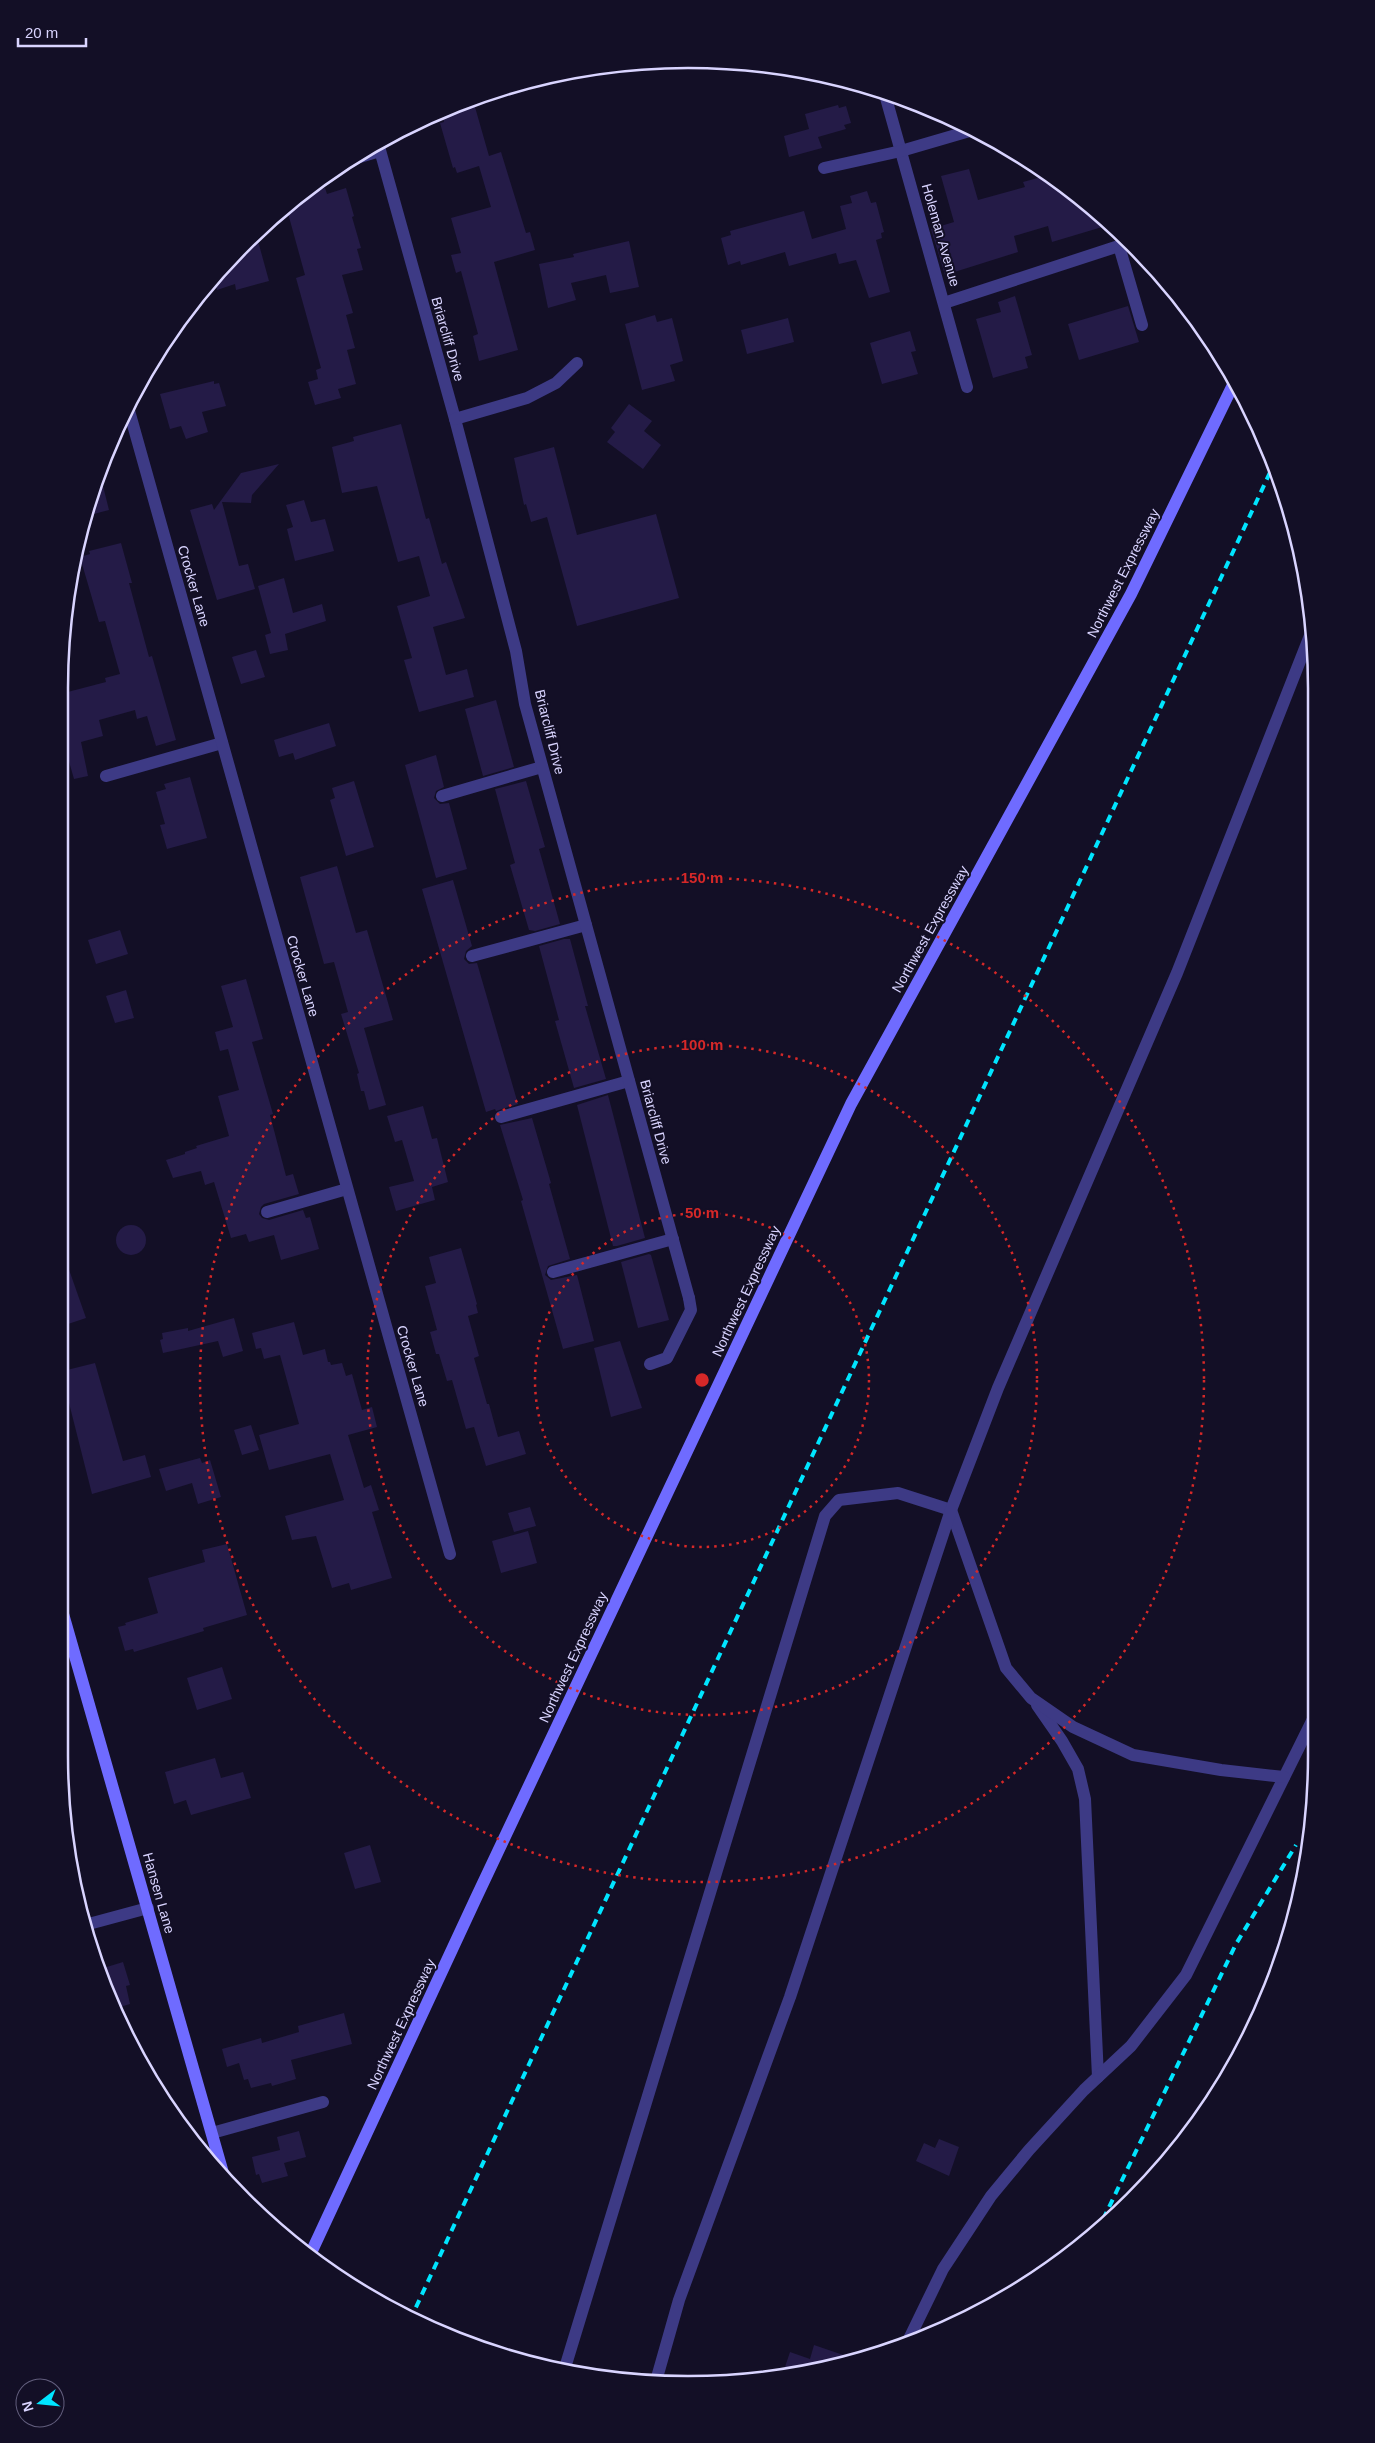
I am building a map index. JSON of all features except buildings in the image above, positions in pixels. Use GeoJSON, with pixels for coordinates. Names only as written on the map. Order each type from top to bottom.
{"type":"FeatureCollection","features":[{"type":"Feature","properties":{"kind":"main road","name":"Northwest Expressway"},"geometry":{"type":"LineString","coordinates":[[313,2249],[476,1898],[851,1104],[1131,594],[1231,390]]}},
{"type":"Feature","properties":{"kind":"main road","name":"Hansen Lane"},"geometry":{"type":"LineString","coordinates":[[68,1631],[220,2163]]}},
{"type":"Feature","properties":{"kind":"street","name":"Holeman Avenue"},"geometry":{"type":"LineString","coordinates":[[887,100],[967,388]]}},
{"type":"Feature","properties":{"kind":"street"},"geometry":{"type":"LineString","coordinates":[[824,168],[964,132]]}},
{"type":"Feature","properties":{"kind":"street","name":"Briarcliff Drive"},"geometry":{"type":"LineString","coordinates":[[380,150],[455,419],[520,667],[525,704],[692,1310],[667,1358],[650,1364]]}},
{"type":"Feature","properties":{"kind":"street"},"geometry":{"type":"LineString","coordinates":[[944,303],[1122,245]]}},
{"type":"Feature","properties":{"kind":"street"},"geometry":{"type":"LineString","coordinates":[[1126,249],[1142,325]]}},
{"type":"Feature","properties":{"kind":"street"},"geometry":{"type":"LineString","coordinates":[[455,419],[528,398],[556,383],[577,363]]}},
{"type":"Feature","properties":{"kind":"street","name":"Crocker Lane"},"geometry":{"type":"LineString","coordinates":[[130,415],[450,1554]]}},
{"type":"Feature","properties":{"kind":"street"},"geometry":{"type":"LineString","coordinates":[[658,2375],[679,2300],[790,1997],[950,1510],[998,1388],[1176,973],[1306,646]]}},
{"type":"Feature","properties":{"kind":"street"},"geometry":{"type":"LineString","coordinates":[[106,776],[222,744]]}},
{"type":"Feature","properties":{"kind":"street"},"geometry":{"type":"LineString","coordinates":[[442,796],[542,767]]}},
{"type":"Feature","properties":{"kind":"street"},"geometry":{"type":"LineString","coordinates":[[472,956],[586,925]]}},
{"type":"Feature","properties":{"kind":"street"},"geometry":{"type":"LineString","coordinates":[[501,1117],[629,1081]]}},
{"type":"Feature","properties":{"kind":"street"},"geometry":{"type":"LineString","coordinates":[[267,1212],[347,1189]]}},
{"type":"Feature","properties":{"kind":"street"},"geometry":{"type":"LineString","coordinates":[[553,1272],[673,1239]]}},
{"type":"Feature","properties":{"kind":"street"},"geometry":{"type":"LineString","coordinates":[[566,2364],[825,1516],[839,1500],[898,1493],[950,1510]]}},
{"type":"Feature","properties":{"kind":"street"},"geometry":{"type":"LineString","coordinates":[[950,1510],[1006,1668],[1032,1698],[1062,1741],[1078,1769],[1085,1799],[1098,2077]]}},
{"type":"Feature","properties":{"kind":"street"},"geometry":{"type":"LineString","coordinates":[[1032,1698],[1073,1727],[1133,1755],[1221,1770],[1284,1777]]}},
{"type":"Feature","properties":{"kind":"street"},"geometry":{"type":"LineString","coordinates":[[911,2334],[943,2269],[991,2196],[1028,2150],[1098,2077],[1132,2046],[1186,1975],[1308,1729]]}},
{"type":"Feature","properties":{"kind":"street"},"geometry":{"type":"LineString","coordinates":[[91,1923],[148,1908]]}},
{"type":"Feature","properties":{"kind":"street"},"geometry":{"type":"LineString","coordinates":[[212,2133],[323,2102]]}},
{"type":"Feature","properties":{"kind":"railway"},"geometry":{"type":"LineString","coordinates":[[414,2312],[1269,474]]}},
{"type":"Feature","properties":{"kind":"railway"},"geometry":{"type":"LineString","coordinates":[[1107,2212],[1236,1944],[1296,1845]]}}]}
